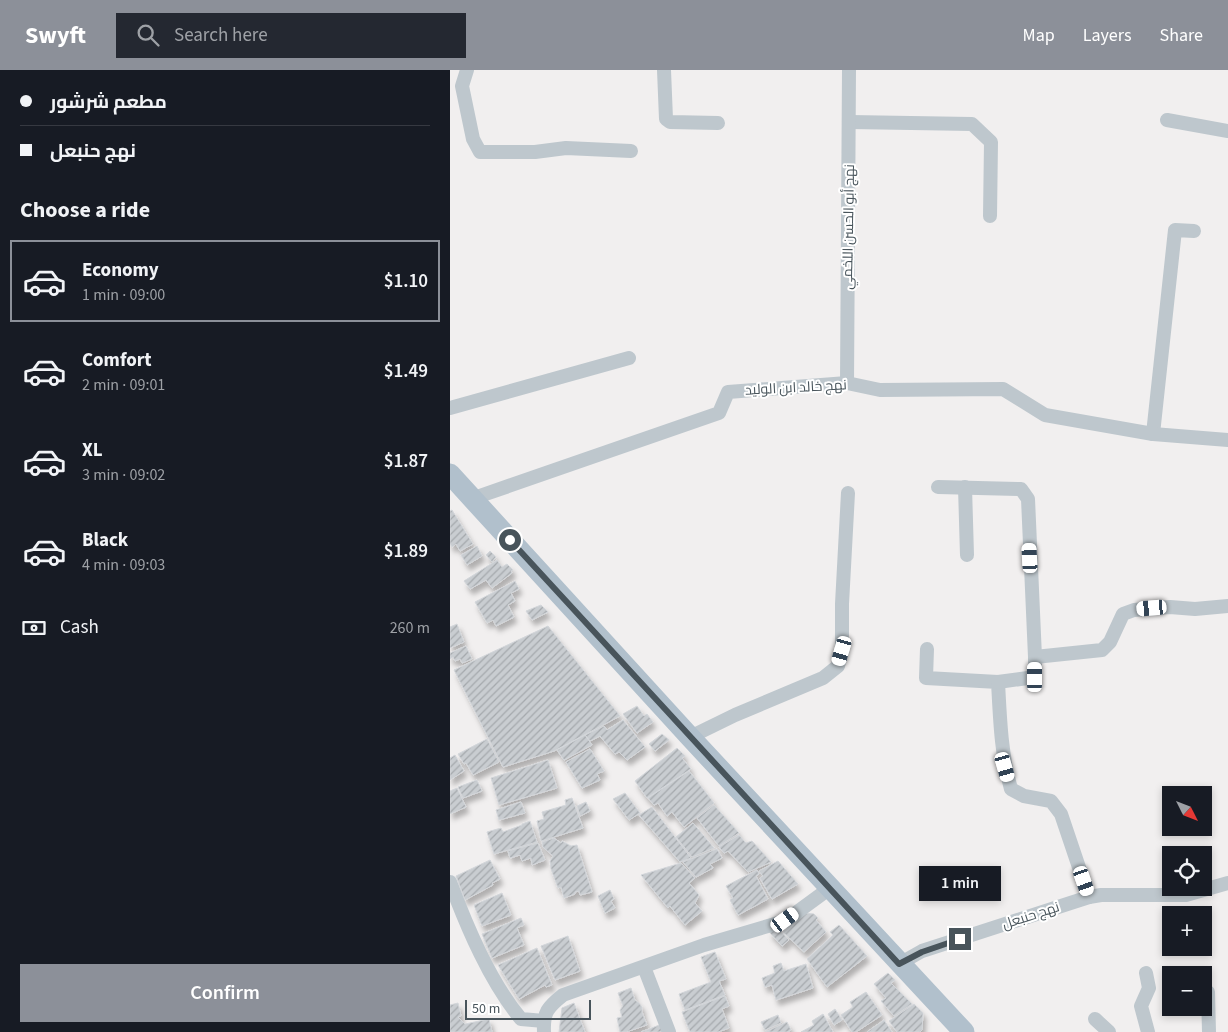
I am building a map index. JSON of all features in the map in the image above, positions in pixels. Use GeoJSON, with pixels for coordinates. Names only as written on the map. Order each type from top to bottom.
{"type":"FeatureCollection","features":[{"type":"Feature","properties":{"kind":"main road"},"geometry":{"type":"LineString","coordinates":[[450,474],[690,738],[963,1032]]}},
{"type":"Feature","properties":{"kind":"street"},"geometry":{"type":"LineString","coordinates":[[466,70],[462,86],[473,139],[480,152],[536,152],[566,148],[631,151]]}},
{"type":"Feature","properties":{"kind":"street"},"geometry":{"type":"LineString","coordinates":[[664,70],[666,119],[670,122],[718,123]]}},
{"type":"Feature","properties":{"kind":"street","name":"نهج أبو الحسن اللخمي"},"geometry":{"type":"LineString","coordinates":[[847,384],[849,70]]}},
{"type":"Feature","properties":{"kind":"street"},"geometry":{"type":"LineString","coordinates":[[1167,120],[1228,131]]}},
{"type":"Feature","properties":{"kind":"street"},"geometry":{"type":"LineString","coordinates":[[850,122],[972,124],[991,142],[990,216]]}},
{"type":"Feature","properties":{"kind":"street"},"geometry":{"type":"LineString","coordinates":[[1153,434],[1175,230],[1194,230]]}},
{"type":"Feature","properties":{"kind":"street"},"geometry":{"type":"LineString","coordinates":[[450,408],[629,358]]}},
{"type":"Feature","properties":{"kind":"street","name":"نهج خالد ابن الوليد"},"geometry":{"type":"LineString","coordinates":[[471,498],[719,413],[728,392],[847,384],[880,390],[1003,389],[1045,415],[1153,434],[1228,440]]}},
{"type":"Feature","properties":{"kind":"street"},"geometry":{"type":"LineString","coordinates":[[927,649],[926,678],[998,682],[1035,677],[1028,498],[1021,489],[938,487]]}},
{"type":"Feature","properties":{"kind":"street"},"geometry":{"type":"LineString","coordinates":[[965,487],[968,555]]}},
{"type":"Feature","properties":{"kind":"street"},"geometry":{"type":"LineString","coordinates":[[690,738],[735,716],[823,678],[838,666],[842,651],[842,604],[848,493]]}},
{"type":"Feature","properties":{"kind":"street"},"geometry":{"type":"LineString","coordinates":[[1035,657],[1102,650],[1110,642],[1122,614],[1134,610],[1170,607],[1195,609],[1228,606]]}},
{"type":"Feature","properties":{"kind":"street"},"geometry":{"type":"LineString","coordinates":[[998,682],[1005,767],[1012,789],[1024,796],[1051,801],[1061,814],[1089,897]]}},
{"type":"Feature","properties":{"kind":"street"},"geometry":{"type":"LineString","coordinates":[[450,882],[464,917],[505,1000],[521,1019],[544,1027],[548,1007],[563,995],[704,945],[785,920],[830,888]]}},
{"type":"Feature","properties":{"kind":"street","name":"نهج حنبعل"},"geometry":{"type":"LineString","coordinates":[[899,964],[922,952],[1089,897],[1101,895],[1186,894],[1228,883]]}},
{"type":"Feature","properties":{"kind":"street"},"geometry":{"type":"LineString","coordinates":[[644,966],[669,1032]]}},
{"type":"Feature","properties":{"kind":"street"},"geometry":{"type":"LineString","coordinates":[[1146,972],[1149,988],[1141,1006],[1148,1032]]}},
{"type":"Feature","properties":{"kind":"street"},"geometry":{"type":"LineString","coordinates":[[1209,1016],[1209,1032]]}},
{"type":"Feature","properties":{"kind":"street"},"geometry":{"type":"LineString","coordinates":[[1095,1019],[1109,1032]]}},
{"type":"Feature","properties":{"kind":"building"},"geometry":{"type":"Polygon","coordinates":[[[452,510],[473,544],[460,551],[456,544],[452,547],[450,544],[450,511],[452,510]]]}},
{"type":"Feature","properties":{"kind":"building"},"geometry":{"type":"Polygon","coordinates":[[[477,546],[482,556],[467,565],[461,555],[477,546]]]}},
{"type":"Feature","properties":{"kind":"building"},"geometry":{"type":"Polygon","coordinates":[[[490,551],[496,557],[492,562],[486,555],[490,551]]]}},
{"type":"Feature","properties":{"kind":"building"},"geometry":{"type":"Polygon","coordinates":[[[497,560],[502,567],[507,564],[513,570],[511,571],[512,573],[492,588],[486,580],[470,589],[464,581],[497,560]]]}},
{"type":"Feature","properties":{"kind":"building"},"geometry":{"type":"Polygon","coordinates":[[[515,581],[519,589],[511,593],[515,601],[508,605],[514,617],[496,626],[493,620],[487,623],[475,602],[515,581]]]}},
{"type":"Feature","properties":{"kind":"building"},"geometry":{"type":"Polygon","coordinates":[[[541,605],[548,612],[532,620],[526,611],[541,605]]]}},
{"type":"Feature","properties":{"kind":"building"},"geometry":{"type":"Polygon","coordinates":[[[457,624],[464,642],[450,648],[450,627],[457,624]]]}},
{"type":"Feature","properties":{"kind":"building"},"geometry":{"type":"Polygon","coordinates":[[[548,626],[620,716],[554,751],[503,767],[454,670],[548,626]]]}},
{"type":"Feature","properties":{"kind":"building"},"geometry":{"type":"Polygon","coordinates":[[[466,646],[472,659],[462,663],[460,659],[455,661],[453,657],[450,659],[450,653],[466,646]]]}},
{"type":"Feature","properties":{"kind":"building"},"geometry":{"type":"Polygon","coordinates":[[[637,706],[644,716],[647,714],[653,722],[637,733],[623,714],[637,706]]]}},
{"type":"Feature","properties":{"kind":"building"},"geometry":{"type":"Polygon","coordinates":[[[623,720],[645,747],[627,760],[619,752],[615,754],[600,736],[590,741],[585,735],[604,726],[607,730],[623,720]]]}},
{"type":"Feature","properties":{"kind":"building"},"geometry":{"type":"Polygon","coordinates":[[[662,734],[669,740],[655,751],[649,744],[662,734]]]}},
{"type":"Feature","properties":{"kind":"building"},"geometry":{"type":"Polygon","coordinates":[[[585,735],[592,745],[564,760],[557,750],[585,735]]]}},
{"type":"Feature","properties":{"kind":"building"},"geometry":{"type":"Polygon","coordinates":[[[487,739],[499,762],[473,775],[458,754],[487,739]]]}},
{"type":"Feature","properties":{"kind":"building"},"geometry":{"type":"Polygon","coordinates":[[[677,748],[685,756],[682,758],[691,769],[647,798],[635,781],[677,748]]]}},
{"type":"Feature","properties":{"kind":"building"},"geometry":{"type":"Polygon","coordinates":[[[590,749],[604,771],[597,774],[600,780],[582,788],[566,762],[590,749]]]}},
{"type":"Feature","properties":{"kind":"building"},"geometry":{"type":"Polygon","coordinates":[[[455,755],[464,771],[450,780],[450,758],[455,755]]]}},
{"type":"Feature","properties":{"kind":"building"},"geometry":{"type":"Polygon","coordinates":[[[548,760],[557,788],[499,805],[491,778],[548,760]]]}},
{"type":"Feature","properties":{"kind":"building"},"geometry":{"type":"Polygon","coordinates":[[[689,771],[714,803],[684,827],[672,812],[667,816],[658,803],[654,805],[648,798],[689,771]]]}},
{"type":"Feature","properties":{"kind":"building"},"geometry":{"type":"Polygon","coordinates":[[[477,780],[482,791],[463,798],[458,787],[477,780]]]}},
{"type":"Feature","properties":{"kind":"building"},"geometry":{"type":"Polygon","coordinates":[[[457,788],[466,807],[450,814],[450,791],[457,788]]]}},
{"type":"Feature","properties":{"kind":"building"},"geometry":{"type":"Polygon","coordinates":[[[625,793],[640,813],[629,820],[613,799],[625,793]]]}},
{"type":"Feature","properties":{"kind":"building"},"geometry":{"type":"Polygon","coordinates":[[[572,798],[583,828],[541,841],[537,821],[544,819],[542,812],[566,805],[565,800],[572,798]]]}},
{"type":"Feature","properties":{"kind":"building"},"geometry":{"type":"Polygon","coordinates":[[[521,802],[525,813],[499,820],[496,810],[521,802]]]}},
{"type":"Feature","properties":{"kind":"building"},"geometry":{"type":"Polygon","coordinates":[[[586,802],[590,811],[580,816],[577,806],[586,802]]]}},
{"type":"Feature","properties":{"kind":"building"},"geometry":{"type":"Polygon","coordinates":[[[714,805],[739,833],[719,846],[697,818],[714,805]]]}},
{"type":"Feature","properties":{"kind":"building"},"geometry":{"type":"Polygon","coordinates":[[[652,807],[691,858],[680,862],[639,815],[652,807]]]}},
{"type":"Feature","properties":{"kind":"building"},"geometry":{"type":"Polygon","coordinates":[[[530,821],[537,842],[494,854],[487,832],[501,828],[503,832],[530,821]]]}},
{"type":"Feature","properties":{"kind":"building"},"geometry":{"type":"Polygon","coordinates":[[[693,823],[714,848],[692,857],[676,837],[693,823]]]}},
{"type":"Feature","properties":{"kind":"building"},"geometry":{"type":"Polygon","coordinates":[[[739,835],[746,843],[752,841],[771,862],[748,872],[728,851],[724,853],[719,847],[739,835]]]}},
{"type":"Feature","properties":{"kind":"building"},"geometry":{"type":"Polygon","coordinates":[[[554,838],[561,843],[562,841],[571,846],[577,845],[592,892],[580,895],[579,891],[564,898],[561,887],[558,888],[551,869],[550,861],[553,856],[543,847],[542,842],[554,838]]]}},
{"type":"Feature","properties":{"kind":"building"},"geometry":{"type":"Polygon","coordinates":[[[538,843],[545,860],[532,865],[531,858],[522,861],[520,855],[510,858],[508,851],[538,843]]]}},
{"type":"Feature","properties":{"kind":"building"},"geometry":{"type":"Polygon","coordinates":[[[717,849],[722,858],[710,864],[713,868],[696,877],[683,862],[717,849]]]}},
{"type":"Feature","properties":{"kind":"building"},"geometry":{"type":"Polygon","coordinates":[[[490,860],[500,879],[492,883],[493,885],[465,900],[456,876],[490,860]]]}},
{"type":"Feature","properties":{"kind":"building"},"geometry":{"type":"Polygon","coordinates":[[[778,861],[798,884],[772,899],[760,878],[763,876],[759,871],[778,861]]]}},
{"type":"Feature","properties":{"kind":"building"},"geometry":{"type":"Polygon","coordinates":[[[681,863],[695,878],[689,883],[699,895],[695,903],[702,911],[685,925],[670,906],[668,908],[641,875],[681,863]]]}},
{"type":"Feature","properties":{"kind":"building"},"geometry":{"type":"Polygon","coordinates":[[[757,870],[759,874],[756,876],[768,899],[738,915],[730,900],[733,898],[726,886],[757,870]]]}},
{"type":"Feature","properties":{"kind":"building"},"geometry":{"type":"Polygon","coordinates":[[[610,890],[614,899],[611,901],[615,908],[605,913],[598,896],[610,890]]]}},
{"type":"Feature","properties":{"kind":"building"},"geometry":{"type":"Polygon","coordinates":[[[502,893],[511,915],[482,926],[474,905],[502,893]]]}},
{"type":"Feature","properties":{"kind":"building"},"geometry":{"type":"Polygon","coordinates":[[[805,913],[814,914],[818,918],[816,920],[826,932],[804,952],[783,932],[805,913]]]}},
{"type":"Feature","properties":{"kind":"building"},"geometry":{"type":"Polygon","coordinates":[[[521,918],[524,925],[517,928],[524,945],[492,958],[482,934],[521,918]]]}},
{"type":"Feature","properties":{"kind":"building"},"geometry":{"type":"Polygon","coordinates":[[[839,925],[867,956],[827,987],[807,959],[833,935],[830,932],[839,925]]]}},
{"type":"Feature","properties":{"kind":"building"},"geometry":{"type":"Polygon","coordinates":[[[776,926],[789,940],[782,946],[769,932],[776,926]]]}},
{"type":"Feature","properties":{"kind":"building"},"geometry":{"type":"Polygon","coordinates":[[[568,936],[580,971],[555,980],[541,946],[568,936]]]}},
{"type":"Feature","properties":{"kind":"building"},"geometry":{"type":"Polygon","coordinates":[[[537,948],[552,985],[546,987],[545,985],[519,999],[498,965],[537,948]]]}},
{"type":"Feature","properties":{"kind":"building"},"geometry":{"type":"Polygon","coordinates":[[[715,952],[726,979],[719,981],[725,995],[685,1010],[679,994],[711,982],[701,957],[715,952]]]}},
{"type":"Feature","properties":{"kind":"building"},"geometry":{"type":"Polygon","coordinates":[[[781,963],[784,971],[806,964],[813,988],[776,1000],[772,985],[765,987],[762,978],[775,973],[773,966],[781,963]]]}},
{"type":"Feature","properties":{"kind":"building"},"geometry":{"type":"Polygon","coordinates":[[[888,973],[895,980],[891,983],[912,1004],[894,1016],[881,1001],[886,998],[874,984],[888,973]]]}},
{"type":"Feature","properties":{"kind":"building"},"geometry":{"type":"Polygon","coordinates":[[[631,988],[635,1000],[642,1007],[647,1025],[626,1032],[620,1032],[617,1018],[622,1017],[620,1010],[623,1006],[618,993],[631,988]]]}},
{"type":"Feature","properties":{"kind":"building"},"geometry":{"type":"Polygon","coordinates":[[[866,992],[882,1015],[856,1032],[852,1032],[841,1015],[853,1007],[850,1002],[866,992]]]}},
{"type":"Feature","properties":{"kind":"building"},"geometry":{"type":"Polygon","coordinates":[[[725,996],[729,1006],[722,1009],[729,1028],[718,1032],[690,1032],[682,1012],[725,996]]]}},
{"type":"Feature","properties":{"kind":"building"},"geometry":{"type":"Polygon","coordinates":[[[458,1003],[461,1016],[458,1017],[465,1024],[489,1019],[492,1032],[450,1032],[450,1005],[458,1003]]]}},
{"type":"Feature","properties":{"kind":"building"},"geometry":{"type":"Polygon","coordinates":[[[574,1003],[585,1032],[559,1032],[562,1008],[574,1003]]]}},
{"type":"Feature","properties":{"kind":"building"},"geometry":{"type":"Polygon","coordinates":[[[914,1004],[923,1013],[922,1030],[920,1032],[897,1032],[889,1021],[914,1004]]]}},
{"type":"Feature","properties":{"kind":"building"},"geometry":{"type":"Polygon","coordinates":[[[835,1009],[842,1020],[834,1025],[828,1014],[835,1009]]]}},
{"type":"Feature","properties":{"kind":"building"},"geometry":{"type":"Polygon","coordinates":[[[823,1014],[833,1032],[801,1032],[814,1025],[812,1021],[823,1014]]]}},
{"type":"Feature","properties":{"kind":"building"},"geometry":{"type":"Polygon","coordinates":[[[778,1015],[781,1023],[765,1030],[761,1022],[778,1015]]]}},
{"type":"Feature","properties":{"kind":"building"},"geometry":{"type":"Polygon","coordinates":[[[884,1020],[892,1032],[867,1032],[884,1020]]]}},
{"type":"Feature","properties":{"kind":"building"},"geometry":{"type":"Polygon","coordinates":[[[787,1022],[791,1030],[787,1032],[765,1032],[787,1022]]]}},
{"type":"Feature","properties":{"kind":"building"},"geometry":{"type":"Polygon","coordinates":[[[662,1024],[665,1032],[641,1032],[662,1024]]]}},
{"type":"Feature","properties":{"kind":"route"},"geometry":{"type":"LineString","coordinates":[[510,540],[899,964],[922,952],[960,939]]}}]}
